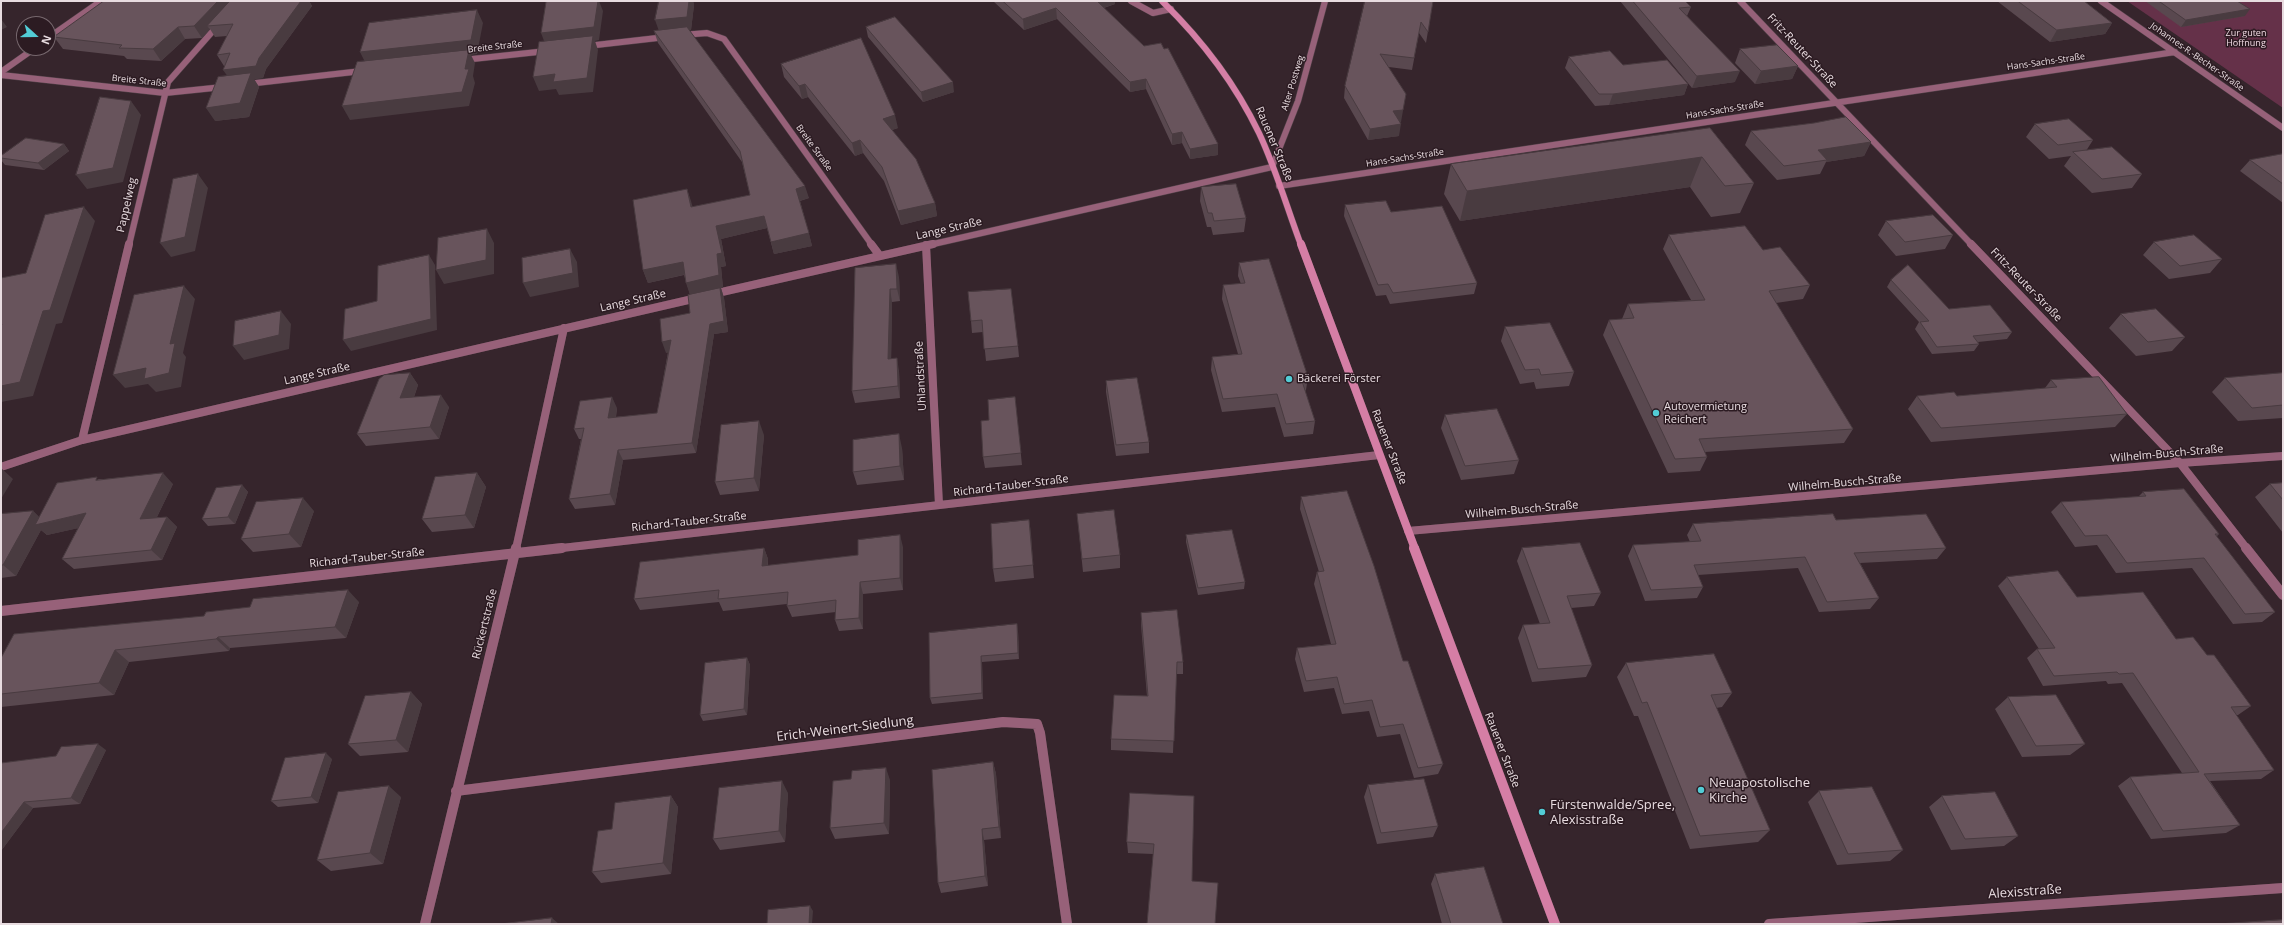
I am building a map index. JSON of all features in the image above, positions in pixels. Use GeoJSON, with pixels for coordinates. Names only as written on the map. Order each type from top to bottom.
{"type":"FeatureCollection","features":[{"type":"Feature","properties":{"kind":"main road","name":"Rauener Straße"},"geometry":{"type":"LineString","coordinates":[[1162,1],[1202,42],[1233,86],[1260,135],[1555,924]]}},
{"type":"Feature","properties":{"kind":"street"},"geometry":{"type":"LineString","coordinates":[[56,32],[101,1]]}},
{"type":"Feature","properties":{"kind":"street"},"geometry":{"type":"LineString","coordinates":[[1131,1],[1153,13],[1171,9]]}},
{"type":"Feature","properties":{"kind":"street","name":"Alter Postweg"},"geometry":{"type":"LineString","coordinates":[[1272,167],[1298,100],[1325,1]]}},
{"type":"Feature","properties":{"kind":"street","name":"Fritz-Reuter-Straße"},"geometry":{"type":"LineString","coordinates":[[1740,1],[2180,463],[2283,595]]}},
{"type":"Feature","properties":{"kind":"street","name":"Johannes-R.-Becher-Straße"},"geometry":{"type":"LineString","coordinates":[[2101,1],[2283,128]]}},
{"type":"Feature","properties":{"kind":"street","name":"Pappelweg"},"geometry":{"type":"LineString","coordinates":[[82,440],[168,82],[225,18]]}},
{"type":"Feature","properties":{"kind":"street","name":"Breite Straße"},"geometry":{"type":"LineString","coordinates":[[580,47],[707,33],[724,38],[880,256]]}},
{"type":"Feature","properties":{"kind":"street","name":"Breite Straße"},"geometry":{"type":"LineString","coordinates":[[457,61],[551,50]]}},
{"type":"Feature","properties":{"kind":"street","name":"Hans-Sachs-Straße"},"geometry":{"type":"LineString","coordinates":[[1279,186],[2174,52]]}},
{"type":"Feature","properties":{"kind":"street"},"geometry":{"type":"LineString","coordinates":[[1,73],[23,56]]}},
{"type":"Feature","properties":{"kind":"street"},"geometry":{"type":"LineString","coordinates":[[240,85],[367,71]]}},
{"type":"Feature","properties":{"kind":"street","name":"Breite Straße"},"geometry":{"type":"LineString","coordinates":[[1,73],[165,93],[233,86]]}},
{"type":"Feature","properties":{"kind":"street","name":"Lange Straße"},"geometry":{"type":"LineString","coordinates":[[1,467],[82,440],[564,328],[1272,167]]}},
{"type":"Feature","properties":{"kind":"street","name":"Uhlandstraße"},"geometry":{"type":"LineString","coordinates":[[926,245],[939,505]]}},
{"type":"Feature","properties":{"kind":"street","name":"Rückertstraße"},"geometry":{"type":"LineString","coordinates":[[425,924],[456,791],[515,553],[564,328]]}},
{"type":"Feature","properties":{"kind":"street","name":"Richard-Tauber-Straße"},"geometry":{"type":"LineString","coordinates":[[1,610],[1379,455]]}},
{"type":"Feature","properties":{"kind":"street","name":"Wilhelm-Busch-Straße"},"geometry":{"type":"LineString","coordinates":[[1408,532],[2180,463],[2283,456]]}},
{"type":"Feature","properties":{"kind":"street","name":"Erich-Weinert-Siedlung"},"geometry":{"type":"LineString","coordinates":[[456,791],[1003,722],[1028,722],[1037,724],[1040,733],[1067,924]]}},
{"type":"Feature","properties":{"kind":"street","name":"Alexisstraße"},"geometry":{"type":"LineString","coordinates":[[1770,924],[2283,888]]}},
{"type":"Feature","properties":{"kind":"green space","name":"Zur guten Hoffnung"},"geometry":{"type":"Polygon","coordinates":[[[2127,1],[2283,1],[2283,108],[2127,1]]]}},
{"type":"Feature","properties":{"kind":"building"},"geometry":{"type":"Polygon","coordinates":[[[104,1],[218,1],[194,26],[178,27],[153,49],[119,48],[122,45],[56,37],[56,36],[104,1]]]}},
{"type":"Feature","properties":{"kind":"building"},"geometry":{"type":"Polygon","coordinates":[[[230,1],[301,1],[259,58],[256,66],[223,70],[230,53],[217,55],[233,24],[207,26],[230,1]]]}},
{"type":"Feature","properties":{"kind":"building"},"geometry":{"type":"Polygon","coordinates":[[[598,1],[594,27],[541,33],[546,2],[598,1]]]}},
{"type":"Feature","properties":{"kind":"building"},"geometry":{"type":"Polygon","coordinates":[[[659,1],[689,1],[687,17],[655,20],[659,1]]]}},
{"type":"Feature","properties":{"kind":"building"},"geometry":{"type":"Polygon","coordinates":[[[1003,1],[1097,1],[1144,46],[1161,43],[1164,49],[1168,48],[1218,144],[1190,149],[1182,132],[1172,134],[1146,79],[1130,82],[1056,8],[1023,19],[1003,1]]]}},
{"type":"Feature","properties":{"kind":"building"},"geometry":{"type":"Polygon","coordinates":[[[1365,1],[1433,1],[1428,32],[1421,22],[1414,58],[1380,54],[1406,94],[1403,110],[1393,111],[1401,124],[1370,129],[1345,86],[1365,1]]]}},
{"type":"Feature","properties":{"kind":"building"},"geometry":{"type":"Polygon","coordinates":[[[1633,1],[1685,1],[1691,7],[1679,8],[1740,71],[1697,76],[1633,1]]]}},
{"type":"Feature","properties":{"kind":"building"},"geometry":{"type":"Polygon","coordinates":[[[2018,1],[2084,1],[2112,23],[2057,30],[2018,1]]]}},
{"type":"Feature","properties":{"kind":"building"},"geometry":{"type":"Polygon","coordinates":[[[2159,1],[2237,1],[2250,9],[2186,20],[2159,1]]]}},
{"type":"Feature","properties":{"kind":"building"},"geometry":{"type":"Polygon","coordinates":[[[477,10],[471,40],[360,52],[369,23],[477,10]]]}},
{"type":"Feature","properties":{"kind":"building"},"geometry":{"type":"Polygon","coordinates":[[[895,17],[953,82],[921,92],[866,27],[895,17]]]}},
{"type":"Feature","properties":{"kind":"building"},"geometry":{"type":"Polygon","coordinates":[[[687,27],[805,186],[796,189],[809,233],[771,242],[764,216],[716,226],[722,253],[717,254],[719,275],[686,283],[683,262],[643,270],[633,200],[687,189],[691,207],[750,195],[740,151],[654,31],[687,27]]]}},
{"type":"Feature","properties":{"kind":"building"},"geometry":{"type":"Polygon","coordinates":[[[593,36],[587,78],[553,82],[555,74],[533,77],[539,42],[593,36]]]}},
{"type":"Feature","properties":{"kind":"building"},"geometry":{"type":"Polygon","coordinates":[[[861,38],[895,115],[883,119],[916,159],[935,203],[898,211],[882,167],[860,140],[852,143],[805,84],[799,86],[781,64],[861,38]]]}},
{"type":"Feature","properties":{"kind":"building"},"geometry":{"type":"Polygon","coordinates":[[[1777,45],[1798,66],[1761,71],[1740,49],[1777,45]]]}},
{"type":"Feature","properties":{"kind":"building"},"geometry":{"type":"Polygon","coordinates":[[[469,50],[465,69],[469,69],[462,92],[342,106],[357,62],[469,50]]]}},
{"type":"Feature","properties":{"kind":"building"},"geometry":{"type":"Polygon","coordinates":[[[1610,51],[1623,65],[1667,60],[1688,84],[1613,94],[1599,94],[1569,57],[1610,51]]]}},
{"type":"Feature","properties":{"kind":"building"},"geometry":{"type":"Polygon","coordinates":[[[251,73],[240,103],[206,108],[218,77],[251,73]]]}},
{"type":"Feature","properties":{"kind":"building"},"geometry":{"type":"Polygon","coordinates":[[[100,97],[131,101],[113,168],[76,175],[100,97]]]}},
{"type":"Feature","properties":{"kind":"building"},"geometry":{"type":"Polygon","coordinates":[[[1846,117],[1871,142],[1818,150],[1827,160],[1784,166],[1751,131],[1814,123],[1846,117]]]}},
{"type":"Feature","properties":{"kind":"building"},"geometry":{"type":"Polygon","coordinates":[[[2069,119],[2093,140],[2058,145],[2035,124],[2069,119]]]}},
{"type":"Feature","properties":{"kind":"building"},"geometry":{"type":"Polygon","coordinates":[[[1710,128],[1754,183],[1725,186],[1702,157],[1467,191],[1451,164],[1710,128]]]}},
{"type":"Feature","properties":{"kind":"building"},"geometry":{"type":"Polygon","coordinates":[[[26,138],[64,144],[38,163],[1,158],[1,156],[26,138]]]}},
{"type":"Feature","properties":{"kind":"building"},"geometry":{"type":"Polygon","coordinates":[[[2112,147],[2142,174],[2102,179],[2073,152],[2112,147]]]}},
{"type":"Feature","properties":{"kind":"building"},"geometry":{"type":"Polygon","coordinates":[[[2283,154],[2283,184],[2250,160],[2283,154]]]}},
{"type":"Feature","properties":{"kind":"building"},"geometry":{"type":"Polygon","coordinates":[[[198,174],[185,237],[160,243],[173,179],[198,174]]]}},
{"type":"Feature","properties":{"kind":"building"},"geometry":{"type":"Polygon","coordinates":[[[1236,184],[1246,218],[1214,221],[1212,213],[1208,213],[1201,187],[1236,184]]]}},
{"type":"Feature","properties":{"kind":"building"},"geometry":{"type":"Polygon","coordinates":[[[1386,201],[1391,212],[1442,206],[1477,283],[1393,293],[1388,284],[1378,285],[1345,205],[1386,201]]]}},
{"type":"Feature","properties":{"kind":"building"},"geometry":{"type":"Polygon","coordinates":[[[84,207],[50,310],[43,311],[20,382],[1,386],[1,278],[26,273],[45,215],[84,207]]]}},
{"type":"Feature","properties":{"kind":"building"},"geometry":{"type":"Polygon","coordinates":[[[1933,215],[1953,235],[1905,242],[1886,221],[1933,215]]]}},
{"type":"Feature","properties":{"kind":"building"},"geometry":{"type":"Polygon","coordinates":[[[1745,226],[1763,250],[1780,247],[1810,285],[1769,291],[1853,429],[1699,439],[1707,457],[1675,459],[1609,320],[1634,318],[1628,304],[1705,300],[1669,235],[1745,226]]]}},
{"type":"Feature","properties":{"kind":"building"},"geometry":{"type":"Polygon","coordinates":[[[487,229],[486,260],[436,270],[438,238],[487,229]]]}},
{"type":"Feature","properties":{"kind":"building"},"geometry":{"type":"Polygon","coordinates":[[[2194,235],[2222,259],[2180,266],[2154,242],[2194,235]]]}},
{"type":"Feature","properties":{"kind":"building"},"geometry":{"type":"Polygon","coordinates":[[[570,249],[573,273],[523,283],[522,258],[570,249]]]}},
{"type":"Feature","properties":{"kind":"building"},"geometry":{"type":"Polygon","coordinates":[[[429,255],[431,319],[343,340],[345,309],[377,301],[378,266],[429,255]]]}},
{"type":"Feature","properties":{"kind":"building"},"geometry":{"type":"Polygon","coordinates":[[[1269,259],[1308,377],[1301,378],[1315,421],[1286,424],[1277,394],[1223,399],[1212,357],[1242,354],[1223,285],[1245,283],[1239,263],[1269,259]]]}},
{"type":"Feature","properties":{"kind":"building"},"geometry":{"type":"Polygon","coordinates":[[[896,264],[897,289],[890,289],[888,359],[897,358],[898,386],[852,391],[855,268],[896,264]]]}},
{"type":"Feature","properties":{"kind":"building"},"geometry":{"type":"Polygon","coordinates":[[[1908,265],[1949,309],[1990,305],[2012,332],[1973,336],[1979,344],[1937,347],[1920,322],[1929,321],[1891,280],[1908,265]]]}},
{"type":"Feature","properties":{"kind":"building"},"geometry":{"type":"Polygon","coordinates":[[[184,286],[170,344],[175,343],[169,373],[144,379],[146,368],[113,375],[134,295],[184,286]]]}},
{"type":"Feature","properties":{"kind":"building"},"geometry":{"type":"Polygon","coordinates":[[[720,288],[724,321],[710,324],[692,443],[618,450],[610,494],[569,499],[584,428],[574,429],[580,401],[612,397],[608,418],[657,413],[671,340],[662,342],[660,319],[690,313],[688,295],[720,288]]]}},
{"type":"Feature","properties":{"kind":"building"},"geometry":{"type":"Polygon","coordinates":[[[1011,289],[1018,346],[984,349],[982,320],[971,321],[968,292],[1011,289]]]}},
{"type":"Feature","properties":{"kind":"building"},"geometry":{"type":"Polygon","coordinates":[[[2156,309],[2185,337],[2148,342],[2121,314],[2156,309]]]}},
{"type":"Feature","properties":{"kind":"building"},"geometry":{"type":"Polygon","coordinates":[[[281,311],[279,335],[233,346],[235,321],[281,311]]]}},
{"type":"Feature","properties":{"kind":"building"},"geometry":{"type":"Polygon","coordinates":[[[1550,323],[1574,372],[1541,375],[1539,369],[1525,370],[1505,327],[1550,323]]]}},
{"type":"Feature","properties":{"kind":"building"},"geometry":{"type":"Polygon","coordinates":[[[410,373],[400,398],[441,395],[430,427],[357,434],[379,379],[384,375],[410,373]]]}},
{"type":"Feature","properties":{"kind":"building"},"geometry":{"type":"Polygon","coordinates":[[[2283,373],[2283,405],[2252,408],[2225,378],[2283,373]]]}},
{"type":"Feature","properties":{"kind":"building"},"geometry":{"type":"Polygon","coordinates":[[[2099,377],[2127,414],[1941,428],[1917,396],[1954,392],[1957,396],[2057,387],[2051,380],[2099,377]]]}},
{"type":"Feature","properties":{"kind":"building"},"geometry":{"type":"Polygon","coordinates":[[[1137,378],[1149,442],[1116,445],[1106,381],[1137,378]]]}},
{"type":"Feature","properties":{"kind":"building"},"geometry":{"type":"Polygon","coordinates":[[[1015,397],[1021,453],[983,457],[981,421],[989,420],[988,400],[1015,397]]]}},
{"type":"Feature","properties":{"kind":"building"},"geometry":{"type":"Polygon","coordinates":[[[1497,409],[1519,460],[1465,466],[1445,415],[1497,409]]]}},
{"type":"Feature","properties":{"kind":"building"},"geometry":{"type":"Polygon","coordinates":[[[759,421],[754,478],[715,482],[721,425],[759,421]]]}},
{"type":"Feature","properties":{"kind":"building"},"geometry":{"type":"Polygon","coordinates":[[[899,434],[900,466],[853,472],[853,440],[899,434]]]}},
{"type":"Feature","properties":{"kind":"building"},"geometry":{"type":"Polygon","coordinates":[[[163,473],[140,519],[167,517],[151,550],[62,559],[86,513],[35,525],[57,483],[97,477],[96,480],[163,473]]]}},
{"type":"Feature","properties":{"kind":"building"},"geometry":{"type":"Polygon","coordinates":[[[477,473],[465,515],[422,519],[435,477],[477,473]]]}},
{"type":"Feature","properties":{"kind":"building"},"geometry":{"type":"Polygon","coordinates":[[[2283,483],[2283,500],[2270,484],[2283,483]]]}},
{"type":"Feature","properties":{"kind":"building"},"geometry":{"type":"Polygon","coordinates":[[[242,485],[228,517],[202,519],[216,488],[242,485]]]}},
{"type":"Feature","properties":{"kind":"building"},"geometry":{"type":"Polygon","coordinates":[[[2184,489],[2219,534],[2215,534],[2275,612],[2245,614],[2204,558],[2127,563],[2107,535],[2085,536],[2061,502],[2146,496],[2143,492],[2184,489]]]}},
{"type":"Feature","properties":{"kind":"building"},"geometry":{"type":"Polygon","coordinates":[[[1347,491],[1374,566],[1403,661],[1408,661],[1443,764],[1418,768],[1403,724],[1380,727],[1372,700],[1344,704],[1337,677],[1306,681],[1297,648],[1336,644],[1317,572],[1324,571],[1301,497],[1347,491]]]}},
{"type":"Feature","properties":{"kind":"building"},"geometry":{"type":"Polygon","coordinates":[[[303,498],[289,534],[241,539],[256,502],[303,498]]]}},
{"type":"Feature","properties":{"kind":"building"},"geometry":{"type":"Polygon","coordinates":[[[1114,510],[1120,555],[1082,559],[1077,514],[1114,510]]]}},
{"type":"Feature","properties":{"kind":"building"},"geometry":{"type":"Polygon","coordinates":[[[33,511],[3,565],[1,565],[1,514],[33,511]]]}},
{"type":"Feature","properties":{"kind":"building"},"geometry":{"type":"Polygon","coordinates":[[[1833,514],[1836,520],[1926,514],[1946,548],[1854,553],[1879,598],[1827,602],[1805,557],[1694,565],[1703,587],[1651,590],[1633,545],[1701,541],[1693,524],[1833,514]]]}},
{"type":"Feature","properties":{"kind":"building"},"geometry":{"type":"Polygon","coordinates":[[[1029,520],[1033,565],[993,569],[991,524],[1029,520]]]}},
{"type":"Feature","properties":{"kind":"building"},"geometry":{"type":"Polygon","coordinates":[[[1232,530],[1245,582],[1198,588],[1186,535],[1232,530]]]}},
{"type":"Feature","properties":{"kind":"building"},"geometry":{"type":"Polygon","coordinates":[[[900,535],[900,578],[860,582],[859,618],[835,620],[836,600],[787,606],[788,592],[718,599],[719,590],[634,599],[640,562],[764,548],[762,566],[858,555],[858,540],[900,535]]]}},
{"type":"Feature","properties":{"kind":"building"},"geometry":{"type":"Polygon","coordinates":[[[1580,543],[1601,593],[1567,596],[1592,665],[1538,669],[1523,625],[1550,623],[1522,548],[1580,543]]]}},
{"type":"Feature","properties":{"kind":"building"},"geometry":{"type":"Polygon","coordinates":[[[2058,571],[2077,597],[2143,592],[2176,639],[2193,637],[2207,655],[2214,655],[2251,706],[2231,707],[2274,770],[2204,774],[2240,825],[2163,831],[2130,777],[2199,772],[2133,673],[2119,674],[2117,672],[2054,676],[2037,649],[2055,648],[2007,577],[2058,571]]]}},
{"type":"Feature","properties":{"kind":"building"},"geometry":{"type":"Polygon","coordinates":[[[348,590],[335,627],[218,637],[216,639],[115,650],[99,683],[1,694],[1,658],[14,634],[204,616],[206,612],[250,607],[253,599],[348,590]]]}},
{"type":"Feature","properties":{"kind":"building"},"geometry":{"type":"Polygon","coordinates":[[[1177,610],[1183,662],[1177,662],[1174,741],[1111,739],[1114,695],[1148,696],[1141,613],[1177,610]]]}},
{"type":"Feature","properties":{"kind":"building"},"geometry":{"type":"Polygon","coordinates":[[[1017,624],[1018,653],[981,656],[982,693],[930,698],[929,633],[1017,624]]]}},
{"type":"Feature","properties":{"kind":"building"},"geometry":{"type":"Polygon","coordinates":[[[1714,654],[1732,693],[1711,695],[1770,830],[1700,836],[1647,702],[1642,703],[1626,663],[1714,654]]]}},
{"type":"Feature","properties":{"kind":"building"},"geometry":{"type":"Polygon","coordinates":[[[747,658],[744,709],[700,715],[705,663],[747,658]]]}},
{"type":"Feature","properties":{"kind":"building"},"geometry":{"type":"Polygon","coordinates":[[[411,692],[396,740],[348,744],[365,696],[411,692]]]}},
{"type":"Feature","properties":{"kind":"building"},"geometry":{"type":"Polygon","coordinates":[[[2056,695],[2085,744],[2036,746],[2008,697],[2056,695]]]}},
{"type":"Feature","properties":{"kind":"building"},"geometry":{"type":"Polygon","coordinates":[[[98,744],[71,798],[24,802],[1,833],[1,763],[56,756],[61,747],[98,744]]]}},
{"type":"Feature","properties":{"kind":"building"},"geometry":{"type":"Polygon","coordinates":[[[326,753],[311,797],[271,801],[285,758],[326,753]]]}},
{"type":"Feature","properties":{"kind":"building"},"geometry":{"type":"Polygon","coordinates":[[[993,762],[999,827],[982,829],[985,876],[938,883],[932,770],[993,762]]]}},
{"type":"Feature","properties":{"kind":"building"},"geometry":{"type":"Polygon","coordinates":[[[886,768],[884,823],[830,828],[833,781],[851,779],[852,771],[886,768]]]}},
{"type":"Feature","properties":{"kind":"building"},"geometry":{"type":"Polygon","coordinates":[[[1424,779],[1438,826],[1381,833],[1368,785],[1424,779]]]}},
{"type":"Feature","properties":{"kind":"building"},"geometry":{"type":"Polygon","coordinates":[[[782,781],[779,831],[713,839],[719,788],[782,781]]]}},
{"type":"Feature","properties":{"kind":"building"},"geometry":{"type":"Polygon","coordinates":[[[389,786],[370,853],[317,860],[338,792],[389,786]]]}},
{"type":"Feature","properties":{"kind":"building"},"geometry":{"type":"Polygon","coordinates":[[[1872,787],[1903,850],[1848,854],[1819,791],[1872,787]]]}},
{"type":"Feature","properties":{"kind":"building"},"geometry":{"type":"Polygon","coordinates":[[[1995,792],[2018,836],[1965,839],[1942,796],[1995,792]]]}},
{"type":"Feature","properties":{"kind":"building"},"geometry":{"type":"Polygon","coordinates":[[[1130,793],[1194,796],[1192,881],[1218,883],[1215,924],[1147,924],[1154,844],[1127,842],[1130,793]]]}},
{"type":"Feature","properties":{"kind":"building"},"geometry":{"type":"Polygon","coordinates":[[[671,796],[663,863],[592,872],[598,831],[612,829],[615,803],[671,796]]]}},
{"type":"Feature","properties":{"kind":"building"},"geometry":{"type":"Polygon","coordinates":[[[1484,867],[1503,924],[1451,924],[1435,874],[1484,867]]]}},
{"type":"Feature","properties":{"kind":"building"},"geometry":{"type":"Polygon","coordinates":[[[810,906],[809,924],[767,924],[768,910],[810,906]]]}},
{"type":"Feature","properties":{"kind":"building"},"geometry":{"type":"Polygon","coordinates":[[[552,918],[551,924],[501,924],[552,918]]]}},
{"type":"Feature","properties":{"kind":"building"},"geometry":{"type":"Polygon","coordinates":[[[2283,920],[2283,924],[2218,924],[2283,920]]]}},
{"type":"Feature","properties":{"kind":"place","name":"Bäckerei Förster"},"geometry":{"type":"Point","coordinates":[1289,379]}},
{"type":"Feature","properties":{"kind":"place","name":"Autovermietung Reichert"},"geometry":{"type":"Point","coordinates":[1656,413]}},
{"type":"Feature","properties":{"kind":"place","name":"Neuapostolische Kirche"},"geometry":{"type":"Point","coordinates":[1701,790]}},
{"type":"Feature","properties":{"kind":"place","name":"Fürstenwalde/Spree, Alexisstraße"},"geometry":{"type":"Point","coordinates":[1542,812]}}]}
